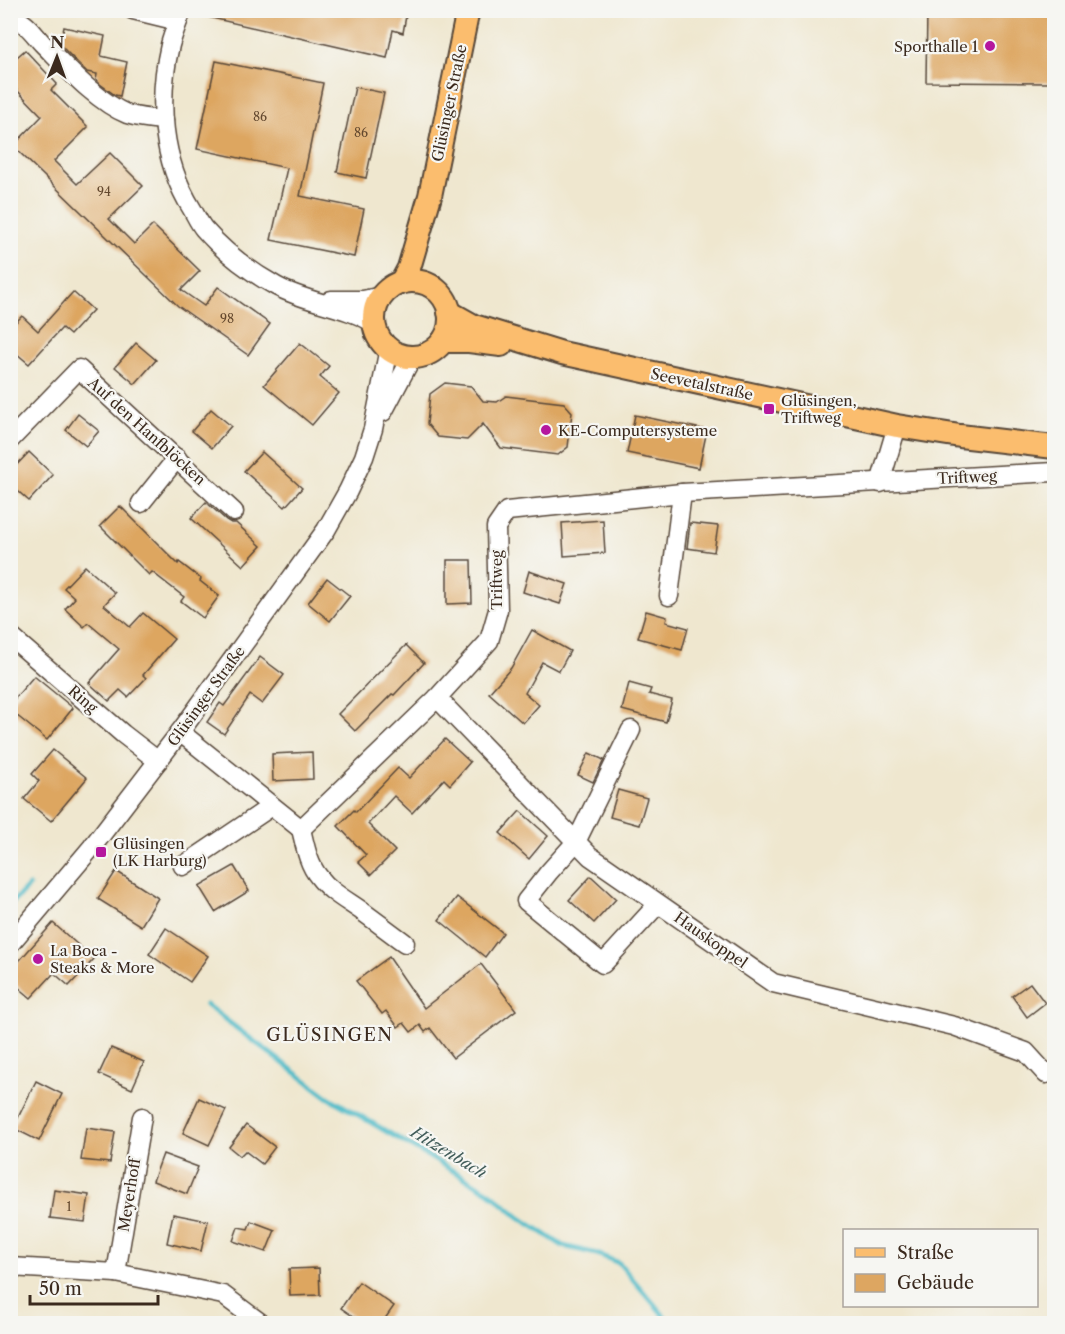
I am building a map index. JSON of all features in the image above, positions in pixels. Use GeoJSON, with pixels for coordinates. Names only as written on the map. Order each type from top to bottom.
{"type":"FeatureCollection","features":[{"type":"Feature","properties":{"kind":"main road","name":"Glüsinger Straße"},"geometry":{"type":"LineString","coordinates":[[382,296],[390,288],[400,283],[409,268],[429,196],[468,10]]}},
{"type":"Feature","properties":{"kind":"main road","name":"Glüsinger Straße"},"geometry":{"type":"LineString","coordinates":[[429,196],[427,266],[429,285]]}},
{"type":"Feature","properties":{"kind":"main road"},"geometry":{"type":"LineString","coordinates":[[382,296],[374,313],[374,323],[382,342],[399,354],[411,357],[423,355],[434,349],[443,341],[450,322],[450,312],[446,301],[429,285],[410,281],[400,283]]}},
{"type":"Feature","properties":{"kind":"main road","name":"Seevetalstraße"},"geometry":{"type":"LineString","coordinates":[[450,312],[474,326],[562,353],[897,426],[1054,447]]}},
{"type":"Feature","properties":{"kind":"main road","name":"Seevetalstraße"},"geometry":{"type":"LineString","coordinates":[[443,341],[469,341],[562,353]]}},
{"type":"Feature","properties":{"kind":"street"},"geometry":{"type":"LineString","coordinates":[[133,10],[180,16]]}},
{"type":"Feature","properties":{"kind":"street","name":"Glüsinger Straße"},"geometry":{"type":"LineString","coordinates":[[180,16],[170,45],[165,76],[166,141],[174,173],[185,199],[202,227],[221,247],[248,268],[277,286],[374,323]]}},
{"type":"Feature","properties":{"kind":"street"},"geometry":{"type":"LineString","coordinates":[[10,17],[26,25],[62,63],[102,99],[127,114],[164,120]]}},
{"type":"Feature","properties":{"kind":"street","name":"Glüsinger Straße"},"geometry":{"type":"LineString","coordinates":[[315,301],[363,300],[382,296]]}},
{"type":"Feature","properties":{"kind":"street","name":"Glüsinger Straße"},"geometry":{"type":"LineString","coordinates":[[10,944],[92,848],[180,732],[326,530],[360,466],[373,429],[389,348]]}},
{"type":"Feature","properties":{"kind":"street","name":"Glüsinger Straße"},"geometry":{"type":"LineString","coordinates":[[373,429],[411,357]]}},
{"type":"Feature","properties":{"kind":"street","name":"Auf den Hanfblöcken"},"geometry":{"type":"LineString","coordinates":[[10,440],[79,369],[234,512]]}},
{"type":"Feature","properties":{"kind":"street"},"geometry":{"type":"LineString","coordinates":[[880,483],[897,426]]}},
{"type":"Feature","properties":{"kind":"street"},"geometry":{"type":"LineString","coordinates":[[141,503],[177,458]]}},
{"type":"Feature","properties":{"kind":"street","name":"Triftweg"},"geometry":{"type":"LineString","coordinates":[[301,829],[437,698],[489,641],[498,610],[496,527],[507,511],[682,493],[1054,472]]}},
{"type":"Feature","properties":{"kind":"street"},"geometry":{"type":"LineString","coordinates":[[669,596],[682,493]]}},
{"type":"Feature","properties":{"kind":"street","name":"Ring"},"geometry":{"type":"LineString","coordinates":[[10,636],[123,734],[158,761]]}},
{"type":"Feature","properties":{"kind":"street","name":"Hauskoppel"},"geometry":{"type":"LineString","coordinates":[[437,698],[590,856],[773,983],[954,1026],[1026,1053],[1050,1072]]}},
{"type":"Feature","properties":{"kind":"street"},"geometry":{"type":"LineString","coordinates":[[631,730],[576,842],[526,901],[603,964],[658,904]]}},
{"type":"Feature","properties":{"kind":"street"},"geometry":{"type":"LineString","coordinates":[[180,732],[301,829],[306,851],[319,878],[405,944]]}},
{"type":"Feature","properties":{"kind":"street"},"geometry":{"type":"LineString","coordinates":[[183,866],[272,806]]}},
{"type":"Feature","properties":{"kind":"street","name":"Meyerhoff"},"geometry":{"type":"LineString","coordinates":[[116,1273],[141,1117]]}},
{"type":"Feature","properties":{"kind":"street"},"geometry":{"type":"LineString","coordinates":[[10,1267],[116,1273],[223,1295],[262,1323]]}},
{"type":"Feature","properties":{"kind":"building"},"geometry":{"type":"Polygon","coordinates":[[[204,10],[407,10],[403,33],[393,30],[387,58],[203,16],[204,10]]]}},
{"type":"Feature","properties":{"kind":"building","name":"Sporthalle 1"},"geometry":{"type":"Polygon","coordinates":[[[927,10],[1054,10],[1054,83],[926,82],[927,10]]]}},
{"type":"Feature","properties":{"kind":"building"},"geometry":{"type":"Polygon","coordinates":[[[64,27],[105,36],[101,56],[127,62],[120,96],[100,84],[96,80],[97,74],[87,72],[60,45],[64,27]]]}},
{"type":"Feature","properties":{"kind":"building"},"geometry":{"type":"Polygon","coordinates":[[[25,50],[57,84],[51,90],[88,127],[54,161],[77,184],[110,153],[143,186],[109,219],[134,244],[153,225],[200,271],[181,290],[204,306],[218,287],[270,324],[248,355],[178,306],[13,146],[42,116],[10,83],[10,63],[25,50]]]}},
{"type":"Feature","properties":{"kind":"building"},"geometry":{"type":"Polygon","coordinates":[[[216,61],[323,83],[300,196],[364,209],[354,257],[271,240],[287,168],[197,149],[216,61]]]}},
{"type":"Feature","properties":{"kind":"building"},"geometry":{"type":"Polygon","coordinates":[[[355,87],[384,93],[366,178],[337,172],[355,87]]]}},
{"type":"Feature","properties":{"kind":"building"},"geometry":{"type":"Polygon","coordinates":[[[73,292],[93,310],[70,335],[62,328],[29,364],[10,348],[10,328],[22,316],[38,331],[73,292]]]}},
{"type":"Feature","properties":{"kind":"building"},"geometry":{"type":"Polygon","coordinates":[[[136,343],[156,360],[135,384],[115,367],[136,343]]]}},
{"type":"Feature","properties":{"kind":"building"},"geometry":{"type":"Polygon","coordinates":[[[300,343],[329,366],[320,377],[339,393],[312,425],[264,385],[300,343]]]}},
{"type":"Feature","properties":{"kind":"building"},"geometry":{"type":"Polygon","coordinates":[[[445,383],[471,386],[483,401],[497,402],[506,396],[564,403],[572,412],[568,447],[558,455],[501,448],[483,424],[467,440],[438,437],[427,424],[430,394],[445,383]]]}},
{"type":"Feature","properties":{"kind":"building"},"geometry":{"type":"Polygon","coordinates":[[[211,409],[231,426],[212,448],[192,431],[211,409]]]}},
{"type":"Feature","properties":{"kind":"building"},"geometry":{"type":"Polygon","coordinates":[[[78,414],[99,431],[86,446],[66,430],[78,414]]]}},
{"type":"Feature","properties":{"kind":"building"},"geometry":{"type":"Polygon","coordinates":[[[635,415],[707,430],[699,468],[627,453],[635,415]]]}},
{"type":"Feature","properties":{"kind":"building"},"geometry":{"type":"Polygon","coordinates":[[[29,452],[53,475],[29,501],[10,484],[10,472],[29,452]]]}},
{"type":"Feature","properties":{"kind":"building"},"geometry":{"type":"Polygon","coordinates":[[[262,452],[302,488],[285,507],[244,471],[262,452]]]}},
{"type":"Feature","properties":{"kind":"building"},"geometry":{"type":"Polygon","coordinates":[[[206,502],[226,520],[236,523],[261,546],[243,566],[191,518],[206,502]]]}},
{"type":"Feature","properties":{"kind":"building"},"geometry":{"type":"Polygon","coordinates":[[[120,506],[178,564],[179,562],[201,579],[200,581],[219,596],[203,618],[181,601],[184,597],[152,572],[149,575],[100,526],[120,506]]]}},
{"type":"Feature","properties":{"kind":"building"},"geometry":{"type":"Polygon","coordinates":[[[603,520],[605,553],[564,556],[562,523],[603,520]]]}},
{"type":"Feature","properties":{"kind":"building"},"geometry":{"type":"Polygon","coordinates":[[[690,523],[718,526],[714,552],[687,548],[690,523]]]}},
{"type":"Feature","properties":{"kind":"building"},"geometry":{"type":"Polygon","coordinates":[[[447,560],[471,560],[472,603],[447,604],[447,560]]]}},
{"type":"Feature","properties":{"kind":"building"},"geometry":{"type":"Polygon","coordinates":[[[85,566],[115,593],[104,605],[130,627],[143,613],[174,639],[143,675],[146,678],[128,697],[120,690],[109,701],[89,683],[119,649],[88,623],[84,627],[65,609],[75,598],[64,588],[85,566]]]}},
{"type":"Feature","properties":{"kind":"building"},"geometry":{"type":"Polygon","coordinates":[[[529,571],[567,584],[560,604],[523,592],[529,571]]]}},
{"type":"Feature","properties":{"kind":"building"},"geometry":{"type":"Polygon","coordinates":[[[327,578],[350,596],[330,621],[308,603],[327,578]]]}},
{"type":"Feature","properties":{"kind":"building"},"geometry":{"type":"Polygon","coordinates":[[[646,611],[667,617],[666,622],[688,628],[682,650],[638,638],[646,611]]]}},
{"type":"Feature","properties":{"kind":"building"},"geometry":{"type":"Polygon","coordinates":[[[532,630],[570,651],[559,671],[542,662],[525,693],[539,705],[523,723],[489,693],[511,668],[532,630]]]}},
{"type":"Feature","properties":{"kind":"building"},"geometry":{"type":"Polygon","coordinates":[[[406,645],[424,663],[355,731],[338,714],[406,645]]]}},
{"type":"Feature","properties":{"kind":"building"},"geometry":{"type":"Polygon","coordinates":[[[260,657],[284,675],[262,704],[250,695],[224,734],[207,722],[220,703],[224,706],[260,657]]]}},
{"type":"Feature","properties":{"kind":"building"},"geometry":{"type":"Polygon","coordinates":[[[34,676],[73,708],[47,740],[10,710],[10,704],[34,676]]]}},
{"type":"Feature","properties":{"kind":"building"},"geometry":{"type":"Polygon","coordinates":[[[629,683],[651,689],[649,694],[672,700],[666,722],[622,710],[629,683]]]}},
{"type":"Feature","properties":{"kind":"building"},"geometry":{"type":"Polygon","coordinates":[[[445,739],[470,762],[450,785],[444,779],[412,813],[394,796],[368,824],[395,851],[371,875],[358,862],[366,855],[338,826],[354,810],[356,812],[398,768],[409,778],[445,739]]]}},
{"type":"Feature","properties":{"kind":"building"},"geometry":{"type":"Polygon","coordinates":[[[53,750],[87,778],[51,821],[24,799],[39,781],[32,774],[53,750]]]}},
{"type":"Feature","properties":{"kind":"building"},"geometry":{"type":"Polygon","coordinates":[[[312,752],[313,779],[273,781],[272,754],[312,752]]]}},
{"type":"Feature","properties":{"kind":"building"},"geometry":{"type":"Polygon","coordinates":[[[589,753],[604,760],[593,782],[578,775],[589,753]]]}},
{"type":"Feature","properties":{"kind":"building"},"geometry":{"type":"Polygon","coordinates":[[[618,790],[647,798],[639,825],[610,817],[618,790]]]}},
{"type":"Feature","properties":{"kind":"building"},"geometry":{"type":"Polygon","coordinates":[[[520,811],[548,836],[529,859],[500,833],[520,811]]]}},
{"type":"Feature","properties":{"kind":"building"},"geometry":{"type":"Polygon","coordinates":[[[234,866],[249,891],[215,912],[199,886],[234,866]]]}},
{"type":"Feature","properties":{"kind":"building"},"geometry":{"type":"Polygon","coordinates":[[[116,871],[158,898],[141,926],[98,899],[116,871]]]}},
{"type":"Feature","properties":{"kind":"building"},"geometry":{"type":"Polygon","coordinates":[[[591,876],[616,899],[594,923],[569,900],[591,876]]]}},
{"type":"Feature","properties":{"kind":"building"},"geometry":{"type":"Polygon","coordinates":[[[457,897],[503,933],[485,957],[439,920],[457,897]]]}},
{"type":"Feature","properties":{"kind":"building"},"geometry":{"type":"Polygon","coordinates":[[[53,923],[94,959],[69,986],[54,973],[31,998],[10,980],[10,971],[53,923]]]}},
{"type":"Feature","properties":{"kind":"building"},"geometry":{"type":"Polygon","coordinates":[[[166,928],[208,956],[190,982],[149,954],[166,928]]]}},
{"type":"Feature","properties":{"kind":"building"},"geometry":{"type":"Polygon","coordinates":[[[389,957],[424,1008],[481,964],[516,1010],[453,1058],[430,1028],[425,1032],[420,1025],[411,1032],[404,1023],[398,1027],[386,1011],[382,1014],[356,981],[389,957]]]}},
{"type":"Feature","properties":{"kind":"building"},"geometry":{"type":"Polygon","coordinates":[[[1030,983],[1045,1003],[1027,1017],[1012,996],[1030,983]]]}},
{"type":"Feature","properties":{"kind":"building"},"geometry":{"type":"Polygon","coordinates":[[[111,1048],[144,1062],[132,1089],[99,1074],[111,1048]]]}},
{"type":"Feature","properties":{"kind":"building"},"geometry":{"type":"Polygon","coordinates":[[[36,1081],[62,1094],[39,1141],[13,1128],[36,1081]]]}},
{"type":"Feature","properties":{"kind":"building"},"geometry":{"type":"Polygon","coordinates":[[[199,1098],[226,1110],[209,1145],[183,1133],[199,1098]]]}},
{"type":"Feature","properties":{"kind":"building"},"geometry":{"type":"Polygon","coordinates":[[[246,1125],[275,1147],[262,1164],[245,1151],[240,1156],[229,1147],[246,1125]]]}},
{"type":"Feature","properties":{"kind":"building"},"geometry":{"type":"Polygon","coordinates":[[[86,1128],[115,1132],[110,1163],[81,1160],[86,1128]]]}},
{"type":"Feature","properties":{"kind":"building"},"geometry":{"type":"Polygon","coordinates":[[[163,1154],[198,1167],[187,1194],[153,1181],[163,1154]]]}},
{"type":"Feature","properties":{"kind":"building"},"geometry":{"type":"Polygon","coordinates":[[[54,1190],[89,1195],[85,1222],[50,1218],[54,1190]]]}},
{"type":"Feature","properties":{"kind":"building"},"geometry":{"type":"Polygon","coordinates":[[[173,1214],[208,1221],[201,1251],[167,1243],[173,1214]]]}},
{"type":"Feature","properties":{"kind":"building"},"geometry":{"type":"Polygon","coordinates":[[[251,1221],[275,1230],[266,1252],[233,1241],[238,1227],[248,1229],[251,1221]]]}},
{"type":"Feature","properties":{"kind":"building"},"geometry":{"type":"Polygon","coordinates":[[[319,1268],[320,1295],[290,1296],[289,1269],[319,1268]]]}},
{"type":"Feature","properties":{"kind":"building"},"geometry":{"type":"Polygon","coordinates":[[[359,1282],[394,1306],[382,1323],[363,1323],[341,1308],[359,1282]]]}},
{"type":"Feature","properties":{"kind":"waterway","name":"Hitzenbach"},"geometry":{"type":"LineString","coordinates":[[10,905],[29,886]]}},
{"type":"Feature","properties":{"kind":"waterway","name":"Hitzenbach"},"geometry":{"type":"LineString","coordinates":[[206,1005],[328,1097],[489,1192],[519,1217],[563,1246],[597,1254],[619,1263],[671,1324]]}},
{"type":"Feature","properties":{"kind":"place","name":"Sporthalle 1"},"geometry":{"type":"Point","coordinates":[990,46]}},
{"type":"Feature","properties":{"kind":"place","name":"Glüsingen, Triftweg"},"geometry":{"type":"Point","coordinates":[769,409]}},
{"type":"Feature","properties":{"kind":"place","name":"KE-Computersysteme"},"geometry":{"type":"Point","coordinates":[546,430]}},
{"type":"Feature","properties":{"kind":"place","name":"Glüsingen (LK Harburg)"},"geometry":{"type":"Point","coordinates":[101,852]}},
{"type":"Feature","properties":{"kind":"place","name":"La Boca - Steaks & More"},"geometry":{"type":"Point","coordinates":[38,959]}},
{"type":"Feature","properties":{"kind":"district","name":"GLÜSINGEN"},"geometry":{"type":"Point","coordinates":[330,1035]}}]}
